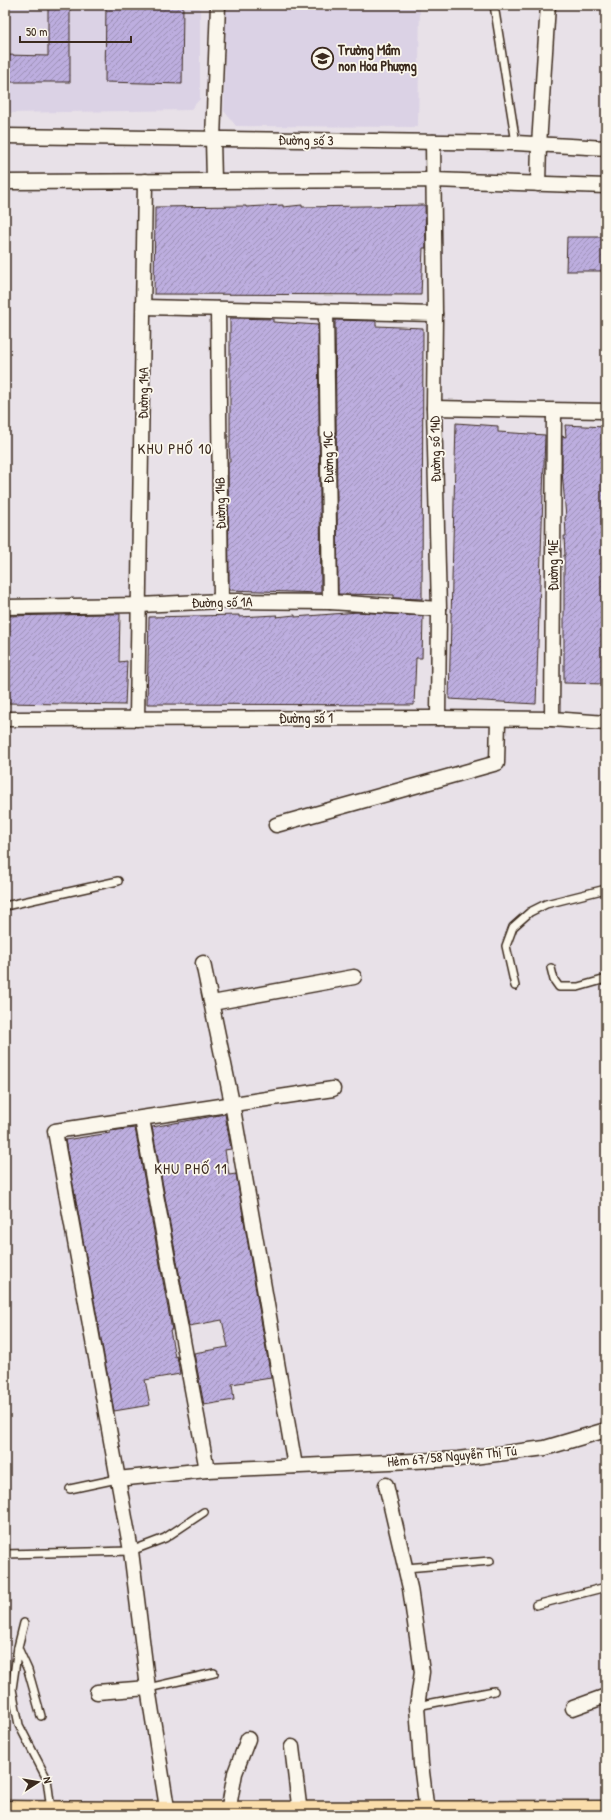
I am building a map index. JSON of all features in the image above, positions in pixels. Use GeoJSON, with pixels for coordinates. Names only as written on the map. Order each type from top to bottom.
{"type":"FeatureCollection","features":[{"type":"Feature","properties":{"kind":"highway"},"geometry":{"type":"LineString","coordinates":[[5,1812],[168,1814],[228,1812],[354,1814],[427,1812],[606,1812]]}},
{"type":"Feature","properties":{"kind":"street"},"geometry":{"type":"LineString","coordinates":[[214,181],[212,139],[218,5]]}},
{"type":"Feature","properties":{"kind":"street"},"geometry":{"type":"LineString","coordinates":[[538,184],[548,5]]}},
{"type":"Feature","properties":{"kind":"street","name":"Đường số 3"},"geometry":{"type":"LineString","coordinates":[[5,136],[516,143],[606,148]]}},
{"type":"Feature","properties":{"kind":"street","name":"Đường số 14D"},"geometry":{"type":"LineString","coordinates":[[432,142],[435,314],[434,408],[439,609],[438,718]]}},
{"type":"Feature","properties":{"kind":"street"},"geometry":{"type":"LineString","coordinates":[[5,182],[433,180],[606,186]]}},
{"type":"Feature","properties":{"kind":"street","name":"Đường 14A"},"geometry":{"type":"LineString","coordinates":[[137,718],[140,605],[145,181]]}},
{"type":"Feature","properties":{"kind":"street"},"geometry":{"type":"LineString","coordinates":[[144,307],[435,314]]}},
{"type":"Feature","properties":{"kind":"street","name":"Đường 14B"},"geometry":{"type":"LineString","coordinates":[[218,309],[221,601]]}},
{"type":"Feature","properties":{"kind":"street","name":"Đường 14C"},"geometry":{"type":"LineString","coordinates":[[326,311],[330,602]]}},
{"type":"Feature","properties":{"kind":"street"},"geometry":{"type":"LineString","coordinates":[[434,408],[554,411],[606,410]]}},
{"type":"Feature","properties":{"kind":"street","name":"Đường 14E"},"geometry":{"type":"LineString","coordinates":[[552,720],[554,411]]}},
{"type":"Feature","properties":{"kind":"street","name":"Đường số 1A"},"geometry":{"type":"LineString","coordinates":[[5,607],[140,605],[221,601],[330,602],[439,609]]}},
{"type":"Feature","properties":{"kind":"street","name":"Đường số 1"},"geometry":{"type":"LineString","coordinates":[[5,719],[438,718],[552,720],[606,723]]}},
{"type":"Feature","properties":{"kind":"street"},"geometry":{"type":"LineString","coordinates":[[276,825],[497,763],[498,719]]}},
{"type":"Feature","properties":{"kind":"street"},"geometry":{"type":"LineString","coordinates":[[203,963],[232,1103],[295,1466]]}},
{"type":"Feature","properties":{"kind":"street"},"geometry":{"type":"LineString","coordinates":[[212,1002],[354,977]]}},
{"type":"Feature","properties":{"kind":"street"},"geometry":{"type":"LineString","coordinates":[[168,1814],[148,1688],[131,1551],[55,1132],[142,1119],[232,1103],[333,1089]]}},
{"type":"Feature","properties":{"kind":"street"},"geometry":{"type":"LineString","coordinates":[[142,1119],[207,1470]]}},
{"type":"Feature","properties":{"kind":"street","name":"Hẻm 67/58 Nguyễn Thị Tú"},"geometry":{"type":"LineString","coordinates":[[117,1479],[207,1470],[458,1459],[545,1448],[606,1430]]}},
{"type":"Feature","properties":{"kind":"street"},"geometry":{"type":"LineString","coordinates":[[386,1485],[406,1568],[422,1672],[417,1706],[421,1764],[427,1812]]}},
{"type":"Feature","properties":{"kind":"street"},"geometry":{"type":"LineString","coordinates":[[98,1692],[148,1688]]}},
{"type":"Feature","properties":{"kind":"street"},"geometry":{"type":"LineString","coordinates":[[573,1708],[606,1696]]}},
{"type":"Feature","properties":{"kind":"street"},"geometry":{"type":"LineString","coordinates":[[228,1812],[235,1773],[248,1739]]}},
{"type":"Feature","properties":{"kind":"street"},"geometry":{"type":"LineString","coordinates":[[292,1747],[300,1813]]}},
{"type":"Feature","properties":{"kind":"lane"},"geometry":{"type":"LineString","coordinates":[[494,5],[516,143]]}},
{"type":"Feature","properties":{"kind":"lane"},"geometry":{"type":"LineString","coordinates":[[5,906],[118,881]]}},
{"type":"Feature","properties":{"kind":"lane"},"geometry":{"type":"LineString","coordinates":[[515,986],[506,946],[513,927],[530,912],[546,904],[606,889]]}},
{"type":"Feature","properties":{"kind":"lane"},"geometry":{"type":"LineString","coordinates":[[550,968],[554,980],[559,987],[578,987],[606,979]]}},
{"type":"Feature","properties":{"kind":"lane"},"geometry":{"type":"LineString","coordinates":[[70,1489],[117,1479]]}},
{"type":"Feature","properties":{"kind":"lane"},"geometry":{"type":"LineString","coordinates":[[5,1554],[131,1551],[165,1538],[204,1512]]}},
{"type":"Feature","properties":{"kind":"lane"},"geometry":{"type":"LineString","coordinates":[[406,1568],[490,1561]]}},
{"type":"Feature","properties":{"kind":"lane"},"geometry":{"type":"LineString","coordinates":[[536,1605],[606,1587]]}},
{"type":"Feature","properties":{"kind":"lane"},"geometry":{"type":"LineString","coordinates":[[24,1623],[18,1647],[12,1689],[19,1725],[47,1779],[51,1812]]}},
{"type":"Feature","properties":{"kind":"lane"},"geometry":{"type":"LineString","coordinates":[[18,1647],[28,1670],[41,1716]]}},
{"type":"Feature","properties":{"kind":"lane"},"geometry":{"type":"LineString","coordinates":[[148,1688],[214,1674]]}},
{"type":"Feature","properties":{"kind":"lane"},"geometry":{"type":"LineString","coordinates":[[417,1706],[494,1691]]}},
{"type":"Feature","properties":{"kind":"shaded area"},"geometry":{"type":"Polygon","coordinates":[[[5,5],[200,5],[200,99],[190,110],[5,113],[5,5]]]}},
{"type":"Feature","properties":{"kind":"shaded area","name":"Trường Mầm non Hoa Phượng"},"geometry":{"type":"Polygon","coordinates":[[[226,5],[420,5],[418,127],[236,126],[224,111],[226,5]]]}},
{"type":"Feature","properties":{"kind":"building"},"geometry":{"type":"Polygon","coordinates":[[[48,5],[70,5],[70,82],[5,82],[5,55],[48,56],[48,5]]]}},
{"type":"Feature","properties":{"kind":"building"},"geometry":{"type":"Polygon","coordinates":[[[106,5],[183,5],[182,84],[105,82],[106,5]]]}},
{"type":"Feature","properties":{"kind":"building"},"geometry":{"type":"Polygon","coordinates":[[[283,205],[283,207],[302,205],[302,207],[425,205],[426,248],[423,248],[421,295],[154,294],[155,207],[246,207],[283,205]]]}},
{"type":"Feature","properties":{"kind":"building"},"geometry":{"type":"Polygon","coordinates":[[[567,237],[606,237],[606,271],[566,271],[567,237]]]}},
{"type":"Feature","properties":{"kind":"building"},"geometry":{"type":"Polygon","coordinates":[[[230,318],[273,319],[273,322],[318,325],[321,593],[229,590],[228,462],[230,462],[230,318]]]}},
{"type":"Feature","properties":{"kind":"building"},"geometry":{"type":"Polygon","coordinates":[[[335,320],[376,321],[376,326],[423,328],[422,599],[394,598],[394,595],[338,594],[335,320]]]}},
{"type":"Feature","properties":{"kind":"building"},"geometry":{"type":"Polygon","coordinates":[[[456,423],[498,426],[498,432],[545,435],[536,704],[449,699],[456,423]]]}},
{"type":"Feature","properties":{"kind":"building"},"geometry":{"type":"Polygon","coordinates":[[[565,425],[606,427],[606,684],[564,683],[564,536],[566,536],[566,517],[562,471],[562,436],[566,437],[565,425]]]}},
{"type":"Feature","properties":{"kind":"building"},"geometry":{"type":"Polygon","coordinates":[[[358,612],[423,616],[422,658],[416,658],[414,705],[147,704],[149,617],[239,615],[239,617],[277,615],[276,617],[295,615],[295,617],[358,612]]]}},
{"type":"Feature","properties":{"kind":"building"},"geometry":{"type":"Polygon","coordinates":[[[120,614],[119,662],[127,661],[125,705],[5,703],[5,616],[120,614]]]}},
{"type":"Feature","properties":{"kind":"building"},"geometry":{"type":"Polygon","coordinates":[[[225,1114],[231,1149],[225,1150],[229,1175],[236,1174],[271,1378],[232,1384],[234,1400],[204,1405],[194,1353],[228,1347],[222,1320],[189,1326],[152,1127],[225,1114]]]}},
{"type":"Feature","properties":{"kind":"building"},"geometry":{"type":"Polygon","coordinates":[[[135,1128],[172,1330],[170,1330],[180,1374],[145,1380],[150,1405],[114,1411],[65,1140],[110,1133],[110,1131],[135,1128]]]}},
{"type":"Feature","properties":{"kind":"place","name":"Trường Mầm non Hoa Phượng"},"geometry":{"type":"Point","coordinates":[322,58]}},
{"type":"Feature","properties":{"kind":"district","name":"KHU PHỐ 10"},"geometry":{"type":"Point","coordinates":[175,449]}},
{"type":"Feature","properties":{"kind":"district","name":"KHU PHỐ 11"},"geometry":{"type":"Point","coordinates":[191,1169]}}]}
